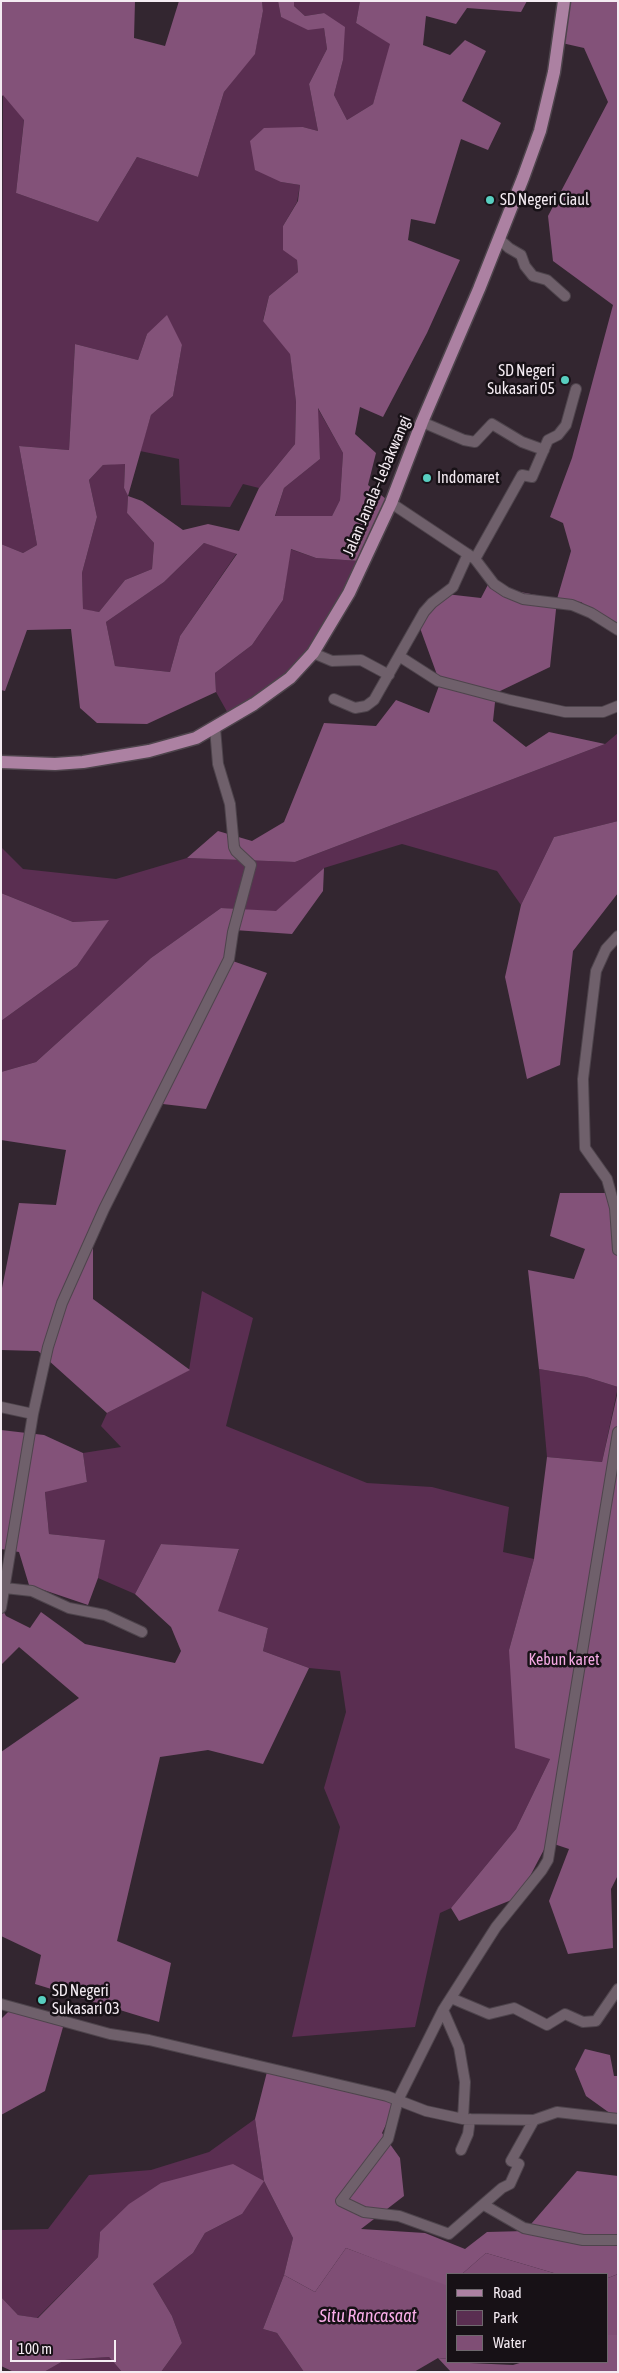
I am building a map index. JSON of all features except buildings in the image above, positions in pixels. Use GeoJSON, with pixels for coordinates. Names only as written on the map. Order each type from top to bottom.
{"type":"FeatureCollection","features":[{"type":"Feature","properties":{"kind":"main road","name":"Jalan Janala–Lebakwangi"},"geometry":{"type":"LineString","coordinates":[[1,762],[55,764],[83,762],[172,745],[215,728],[254,704],[290,678],[313,653],[349,593],[392,503],[422,422],[480,289],[540,132],[554,72],[564,1]]}},
{"type":"Feature","properties":{"kind":"street"},"geometry":{"type":"LineString","coordinates":[[499,239],[521,255],[525,266],[533,276],[547,280],[565,296]]}},
{"type":"Feature","properties":{"kind":"street"},"geometry":{"type":"LineString","coordinates":[[334,699],[355,708],[366,706],[374,700],[424,612],[432,603],[453,587],[522,475],[532,477],[548,440],[558,435],[566,425],[576,389]]}},
{"type":"Feature","properties":{"kind":"street"},"geometry":{"type":"LineString","coordinates":[[422,422],[464,440],[475,442],[492,424],[522,442],[544,450]]}},
{"type":"Feature","properties":{"kind":"street"},"geometry":{"type":"LineString","coordinates":[[392,503],[472,556],[494,584],[506,592],[523,599],[572,605],[591,613],[618,630]]}},
{"type":"Feature","properties":{"kind":"street"},"geometry":{"type":"LineString","coordinates":[[313,653],[332,661],[361,660],[389,675]]}},
{"type":"Feature","properties":{"kind":"street"},"geometry":{"type":"LineString","coordinates":[[399,656],[438,681],[519,702],[564,712],[603,712],[618,706]]}},
{"type":"Feature","properties":{"kind":"street"},"geometry":{"type":"LineString","coordinates":[[1,1608],[33,1414],[48,1347],[62,1304],[104,1210],[229,959],[233,932],[251,865],[234,847],[230,804],[218,764],[215,728]]}},
{"type":"Feature","properties":{"kind":"street"},"geometry":{"type":"LineString","coordinates":[[618,936],[606,950],[596,971],[583,1079],[585,1148],[607,1179],[615,1208],[618,1250]]}},
{"type":"Feature","properties":{"kind":"street"},"geometry":{"type":"LineString","coordinates":[[1,1407],[33,1414]]}},
{"type":"Feature","properties":{"kind":"street"},"geometry":{"type":"LineString","coordinates":[[534,2120],[511,2161],[519,2164],[510,2184],[502,2188],[449,2234],[399,2216],[364,2212],[341,2201],[388,2139],[398,2100],[443,2010],[496,1927],[548,1860],[618,1432]]}},
{"type":"Feature","properties":{"kind":"street"},"geometry":{"type":"LineString","coordinates":[[4,1588],[32,1591],[69,1608],[105,1615],[142,1632]]}},
{"type":"Feature","properties":{"kind":"street"},"geometry":{"type":"LineString","coordinates":[[451,1998],[489,2014],[514,2008],[547,2025],[565,2014],[584,2022],[596,2021],[618,1989]]}},
{"type":"Feature","properties":{"kind":"street"},"geometry":{"type":"LineString","coordinates":[[1,2004],[110,2034],[158,2042],[398,2100],[426,2111],[467,2119],[534,2120],[557,2112],[618,2119]]}},
{"type":"Feature","properties":{"kind":"street"},"geometry":{"type":"LineString","coordinates":[[443,2010],[459,2047],[465,2082],[468,2134],[461,2150]]}},
{"type":"Feature","properties":{"kind":"street"},"geometry":{"type":"LineString","coordinates":[[484,2205],[524,2228],[583,2240],[618,2240]]}},
{"type":"Feature","properties":{"kind":"green space"},"geometry":{"type":"Polygon","coordinates":[[[1,1],[135,1],[134,38],[165,46],[179,1],[262,1],[263,11],[255,54],[224,92],[198,177],[137,157],[98,222],[16,193],[24,120],[3,95],[1,98],[1,1]]]}},
{"type":"Feature","properties":{"kind":"green space"},"geometry":{"type":"Polygon","coordinates":[[[262,1],[278,1],[281,17],[324,28],[327,49],[309,84],[318,131],[303,127],[281,182],[300,185],[297,202],[283,226],[297,260],[298,272],[269,296],[263,320],[290,353],[296,402],[295,444],[259,488],[243,484],[230,507],[181,505],[179,459],[140,451],[151,415],[173,396],[182,345],[147,334],[138,360],[75,344],[69,450],[19,446],[37,545],[23,553],[1,544],[3,94],[24,119],[16,193],[98,222],[137,157],[198,177],[224,92],[255,53],[263,11],[262,1]]]}},
{"type":"Feature","properties":{"kind":"green space"},"geometry":{"type":"Polygon","coordinates":[[[278,1],[294,1],[294,6],[305,16],[324,13],[345,27],[343,60],[334,95],[347,120],[373,104],[390,44],[356,23],[360,1],[527,1],[521,12],[467,8],[456,24],[426,16],[423,45],[450,55],[465,40],[486,51],[462,101],[501,123],[488,150],[461,139],[435,224],[411,219],[408,240],[460,260],[427,333],[383,417],[360,407],[355,434],[376,453],[368,485],[390,502],[359,561],[316,558],[291,549],[283,600],[252,645],[215,673],[216,692],[147,724],[97,723],[80,708],[71,629],[27,630],[5,691],[1,690],[1,544],[23,553],[37,545],[19,446],[69,450],[75,344],[138,360],[147,334],[167,315],[182,345],[173,396],[151,415],[128,496],[142,501],[183,530],[208,524],[239,531],[259,488],[295,444],[296,402],[290,354],[263,321],[269,296],[298,272],[297,260],[283,250],[283,226],[298,201],[300,185],[281,182],[255,170],[250,141],[264,128],[303,127],[318,131],[309,84],[327,49],[324,28],[308,30],[281,17],[278,1]],[[318,408],[320,459],[284,488],[275,516],[332,516],[340,500],[343,453],[318,408]],[[125,464],[103,465],[89,480],[97,517],[82,573],[83,609],[99,612],[125,580],[152,569],[154,543],[127,513],[128,496],[124,488],[125,464]],[[204,543],[164,582],[106,622],[115,666],[170,672],[180,636],[237,554],[204,543]]]}},
{"type":"Feature","properties":{"kind":"green space"},"geometry":{"type":"Polygon","coordinates":[[[294,1],[360,1],[356,23],[391,44],[373,104],[347,120],[334,95],[343,60],[324,13],[305,16],[294,6],[294,1]]]}},
{"type":"Feature","properties":{"kind":"green space"},"geometry":{"type":"Polygon","coordinates":[[[560,1],[618,1],[618,630],[581,602],[557,600],[550,667],[496,693],[493,721],[526,747],[549,732],[605,744],[295,862],[187,858],[218,831],[252,841],[284,822],[324,723],[376,726],[396,700],[429,713],[440,683],[420,628],[437,593],[481,598],[492,577],[510,590],[557,599],[571,551],[563,523],[550,517],[572,458],[613,305],[553,261],[548,216],[608,102],[584,48],[553,41],[560,1]]]}},
{"type":"Feature","properties":{"kind":"green space"},"geometry":{"type":"Polygon","coordinates":[[[317,407],[343,453],[340,500],[332,516],[275,517],[284,488],[320,459],[317,407]]]}},
{"type":"Feature","properties":{"kind":"green space"},"geometry":{"type":"Polygon","coordinates":[[[125,463],[124,488],[128,496],[127,513],[154,543],[152,569],[125,580],[99,612],[83,610],[82,573],[97,517],[89,480],[103,465],[125,463]]]}},
{"type":"Feature","properties":{"kind":"green space"},"geometry":{"type":"Polygon","coordinates":[[[204,543],[237,553],[180,636],[170,672],[115,666],[106,622],[164,582],[204,543]]]}},
{"type":"Feature","properties":{"kind":"green space"},"geometry":{"type":"Polygon","coordinates":[[[290,549],[316,558],[359,561],[311,653],[272,690],[230,717],[216,692],[215,673],[252,645],[283,600],[290,549]]]}},
{"type":"Feature","properties":{"kind":"green space"},"geometry":{"type":"Polygon","coordinates":[[[618,733],[618,821],[554,837],[521,905],[497,871],[402,844],[324,868],[276,912],[221,908],[151,958],[36,1062],[1,1072],[1,1021],[77,966],[108,920],[73,922],[1,893],[1,847],[23,869],[116,879],[187,858],[295,862],[605,744],[618,733]]]}},
{"type":"Feature","properties":{"kind":"green space"},"geometry":{"type":"Polygon","coordinates":[[[618,821],[618,893],[573,951],[560,1065],[527,1079],[505,977],[521,905],[554,837],[618,821]]]}},
{"type":"Feature","properties":{"kind":"green space"},"geometry":{"type":"Polygon","coordinates":[[[324,868],[323,891],[292,934],[234,930],[227,959],[267,973],[206,1109],[154,1103],[93,1224],[93,1299],[190,1370],[107,1413],[38,1351],[1,1350],[1,1293],[19,1203],[56,1205],[66,1150],[1,1140],[1,1072],[36,1062],[151,958],[221,908],[276,911],[324,868]]]}},
{"type":"Feature","properties":{"kind":"green space"},"geometry":{"type":"Polygon","coordinates":[[[1,893],[73,922],[109,920],[77,966],[1,1021],[1,893]]]}},
{"type":"Feature","properties":{"kind":"green space"},"geometry":{"type":"Polygon","coordinates":[[[560,1193],[618,1193],[618,1387],[586,1377],[539,1369],[528,1270],[574,1279],[585,1249],[550,1236],[560,1193]]]}},
{"type":"Feature","properties":{"kind":"green space"},"geometry":{"type":"Polygon","coordinates":[[[202,1291],[253,1318],[226,1426],[367,1483],[432,1487],[509,1507],[503,1552],[534,1559],[509,1650],[550,1759],[516,1829],[451,1908],[440,1913],[415,2027],[292,2037],[340,1827],[324,1788],[346,1712],[340,1671],[309,1668],[263,1651],[268,1628],[217,1611],[239,1550],[161,1544],[135,1594],[98,1578],[104,1540],[49,1534],[45,1491],[87,1482],[83,1453],[121,1447],[101,1426],[107,1413],[189,1370],[202,1291]]]}},
{"type":"Feature","properties":{"kind":"green space"},"geometry":{"type":"Polygon","coordinates":[[[539,1369],[586,1377],[618,1387],[602,1462],[547,1457],[539,1369]]]}},
{"type":"Feature","properties":{"kind":"green space","name":"Kebun karet"},"geometry":{"type":"Polygon","coordinates":[[[618,1391],[618,1875],[611,1889],[613,1948],[568,1954],[549,1901],[569,1849],[548,1842],[519,1897],[459,1921],[451,1908],[516,1829],[550,1759],[515,1748],[509,1650],[534,1559],[547,1457],[602,1462],[618,1391]]]}},
{"type":"Feature","properties":{"kind":"green space"},"geometry":{"type":"Polygon","coordinates":[[[1,1430],[44,1435],[83,1453],[87,1482],[45,1492],[49,1534],[105,1540],[98,1578],[88,1605],[29,1585],[19,1552],[1,1549],[1,1430]]]}},
{"type":"Feature","properties":{"kind":"green space"},"geometry":{"type":"Polygon","coordinates":[[[161,1544],[239,1549],[218,1611],[268,1628],[263,1651],[309,1668],[263,1764],[208,1750],[160,1757],[117,1941],[171,1963],[159,2022],[35,1984],[41,1955],[1,1936],[1,1752],[79,1698],[19,1647],[1,1665],[1,1607],[6,1616],[30,1628],[41,1612],[85,1644],[175,1663],[181,1651],[171,1627],[135,1594],[161,1544]]]}},
{"type":"Feature","properties":{"kind":"green space"},"geometry":{"type":"Polygon","coordinates":[[[11,2009],[65,2020],[45,2091],[1,2115],[1,2019],[11,2009]]]}},
{"type":"Feature","properties":{"kind":"green space"},"geometry":{"type":"Polygon","coordinates":[[[585,2049],[610,2055],[614,2076],[618,2076],[618,2119],[586,2096],[575,2069],[585,2049]]]}},
{"type":"Feature","properties":{"kind":"green space"},"geometry":{"type":"Polygon","coordinates":[[[269,2064],[398,2100],[382,2133],[400,2158],[404,2196],[361,2229],[425,2233],[465,2249],[487,2232],[525,2231],[577,2171],[618,2176],[618,2274],[609,2278],[609,2273],[554,2273],[486,2253],[463,2273],[446,2273],[446,2287],[346,2248],[315,2292],[284,2275],[293,2238],[264,2181],[255,2119],[269,2064]]]}},
{"type":"Feature","properties":{"kind":"green space"},"geometry":{"type":"Polygon","coordinates":[[[255,2119],[264,2181],[293,2238],[284,2275],[263,2329],[277,2333],[304,2372],[161,2372],[182,2343],[172,2316],[153,2284],[193,2253],[205,2233],[242,2214],[100,2232],[98,2257],[37,2318],[18,2315],[1,2297],[1,2230],[48,2229],[89,2175],[151,2170],[209,2152],[255,2119]]]}},
{"type":"Feature","properties":{"kind":"green space"},"geometry":{"type":"Polygon","coordinates":[[[609,2335],[618,2335],[618,2372],[451,2372],[438,2358],[446,2359],[446,2363],[513,2365],[520,2363],[609,2363],[609,2335]]]}},
{"type":"Feature","properties":{"kind":"green space"},"geometry":{"type":"Polygon","coordinates":[[[109,2357],[122,2372],[44,2372],[65,2360],[109,2357]]]}},
{"type":"Feature","properties":{"kind":"water"},"geometry":{"type":"Polygon","coordinates":[[[233,2164],[264,2181],[242,2214],[205,2233],[193,2253],[153,2284],[172,2316],[182,2343],[161,2372],[122,2372],[109,2357],[65,2360],[44,2372],[14,2372],[1,2366],[1,2297],[18,2315],[38,2318],[98,2257],[100,2232],[129,2204],[161,2183],[233,2164]]]}},
{"type":"Feature","properties":{"kind":"water","name":"Situ Rancasaat"},"geometry":{"type":"Polygon","coordinates":[[[346,2248],[446,2285],[446,2359],[438,2358],[414,2372],[304,2372],[277,2333],[263,2329],[284,2275],[315,2292],[346,2248]]]}},
{"type":"Feature","properties":{"kind":"water"},"geometry":{"type":"Polygon","coordinates":[[[486,2253],[554,2273],[463,2273],[486,2253]]]}},
{"type":"Feature","properties":{"kind":"water"},"geometry":{"type":"Polygon","coordinates":[[[618,2274],[618,2335],[609,2335],[609,2278],[618,2274]]]}},
{"type":"Feature","properties":{"kind":"place","name":"SD Negeri Ciaul"},"geometry":{"type":"Point","coordinates":[490,200]}},
{"type":"Feature","properties":{"kind":"place","name":"SD Negeri Sukasari 05"},"geometry":{"type":"Point","coordinates":[565,380]}},
{"type":"Feature","properties":{"kind":"place","name":"Indomaret"},"geometry":{"type":"Point","coordinates":[427,478]}},
{"type":"Feature","properties":{"kind":"place","name":"SD Negeri Sukasari 03"},"geometry":{"type":"Point","coordinates":[42,2000]}}]}
